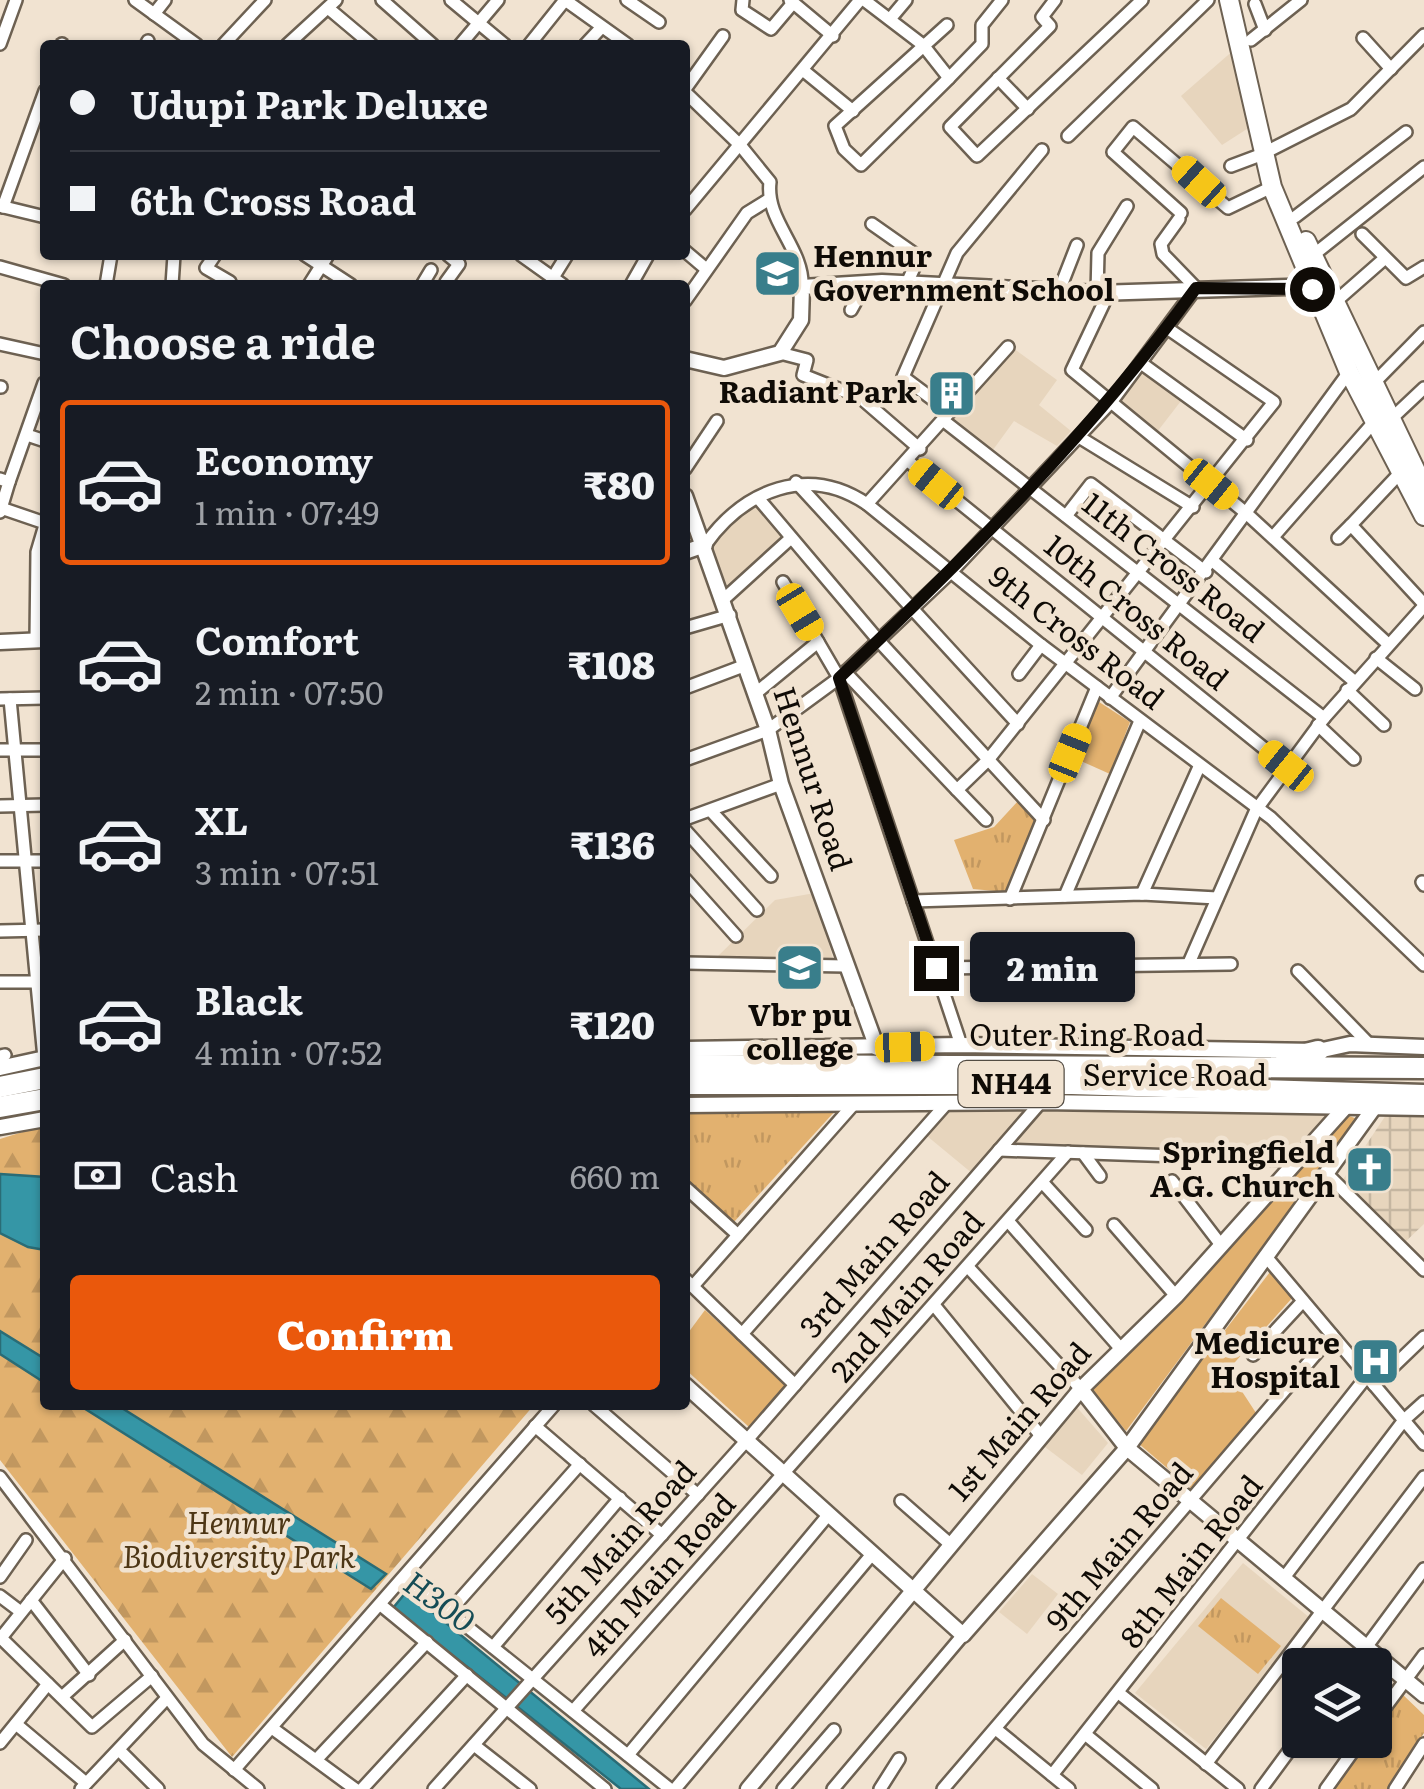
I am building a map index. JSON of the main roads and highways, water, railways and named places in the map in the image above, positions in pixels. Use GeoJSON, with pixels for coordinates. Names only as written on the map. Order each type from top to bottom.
{"type":"FeatureCollection","features":[{"type":"Feature","properties":{"kind":"highway"},"geometry":{"type":"LineString","coordinates":[[1250,1067],[1318,1052]]}},
{"type":"Feature","properties":{"kind":"highway","name":"Outer Ring Road"},"geometry":{"type":"LineString","coordinates":[[690,1066],[1250,1067]]}},
{"type":"Feature","properties":{"kind":"highway"},"geometry":{"type":"LineString","coordinates":[[0,1087],[40,1067]]}},
{"type":"Feature","properties":{"kind":"highway","name":"NH44"},"geometry":{"type":"LineString","coordinates":[[1250,1067],[1424,1068]]}},
{"type":"Feature","properties":{"kind":"highway","name":"Outer Ring Road"},"geometry":{"type":"LineString","coordinates":[[690,1084],[1305,1089],[1342,1098]]}},
{"type":"Feature","properties":{"kind":"highway"},"geometry":{"type":"LineString","coordinates":[[1342,1098],[1343,1086],[1424,1086]]}},
{"type":"Feature","properties":{"kind":"highway"},"geometry":{"type":"LineString","coordinates":[[1278,1104],[1305,1089]]}},
{"type":"Feature","properties":{"kind":"highway","name":"NH44"},"geometry":{"type":"LineString","coordinates":[[1342,1098],[1424,1095]]}},
{"type":"Feature","properties":{"kind":"highway"},"geometry":{"type":"LineString","coordinates":[[0,1107],[40,1101]]}},
{"type":"Feature","properties":{"kind":"main road"},"geometry":{"type":"LineString","coordinates":[[1246,3],[1272,187],[1318,287],[1371,386],[1400,473],[1424,516]]}},
{"type":"Feature","properties":{"kind":"main road"},"geometry":{"type":"LineString","coordinates":[[1268,152],[1312,256],[1318,287],[1334,302],[1349,372],[1424,488]]}},
{"type":"Feature","properties":{"kind":"water"},"geometry":{"type":"Polygon","coordinates":[[[0,1174],[40,1177],[40,1249],[0,1233],[0,1174]]]}},
{"type":"Feature","properties":{"kind":"water"},"geometry":{"type":"Polygon","coordinates":[[[0,1331],[40,1356],[40,1380],[0,1354],[0,1331]]]}},
{"type":"Feature","properties":{"kind":"water"},"geometry":{"type":"Polygon","coordinates":[[[87,1410],[125,1410],[386,1574],[371,1589],[87,1410]]]}},
{"type":"Feature","properties":{"kind":"water"},"geometry":{"type":"Polygon","coordinates":[[[407,1591],[649,1789],[621,1789],[393,1608],[407,1591]]]}},
{"type":"Feature","properties":{"kind":"place","name":"Hennur Government School"},"geometry":{"type":"Point","coordinates":[778,274]}},
{"type":"Feature","properties":{"kind":"place","name":"Radiant Park"},"geometry":{"type":"Point","coordinates":[952,393]}},
{"type":"Feature","properties":{"kind":"place","name":"Vbr pu college"},"geometry":{"type":"Point","coordinates":[800,967]}},
{"type":"Feature","properties":{"kind":"place","name":"Springfield A.G. Church"},"geometry":{"type":"Point","coordinates":[1370,1170]}},
{"type":"Feature","properties":{"kind":"place","name":"Medicure Hospital"},"geometry":{"type":"Point","coordinates":[1375,1361]}},
{"type":"Feature","properties":{"kind":"park label","name":"Hennur Biodiversity Park"},"geometry":{"type":"Point","coordinates":[239,1541]}},
{"type":"Feature","properties":{"kind":"water label","name":"H300"},"geometry":{"type":"Point","coordinates":[439,1602]}}]}
